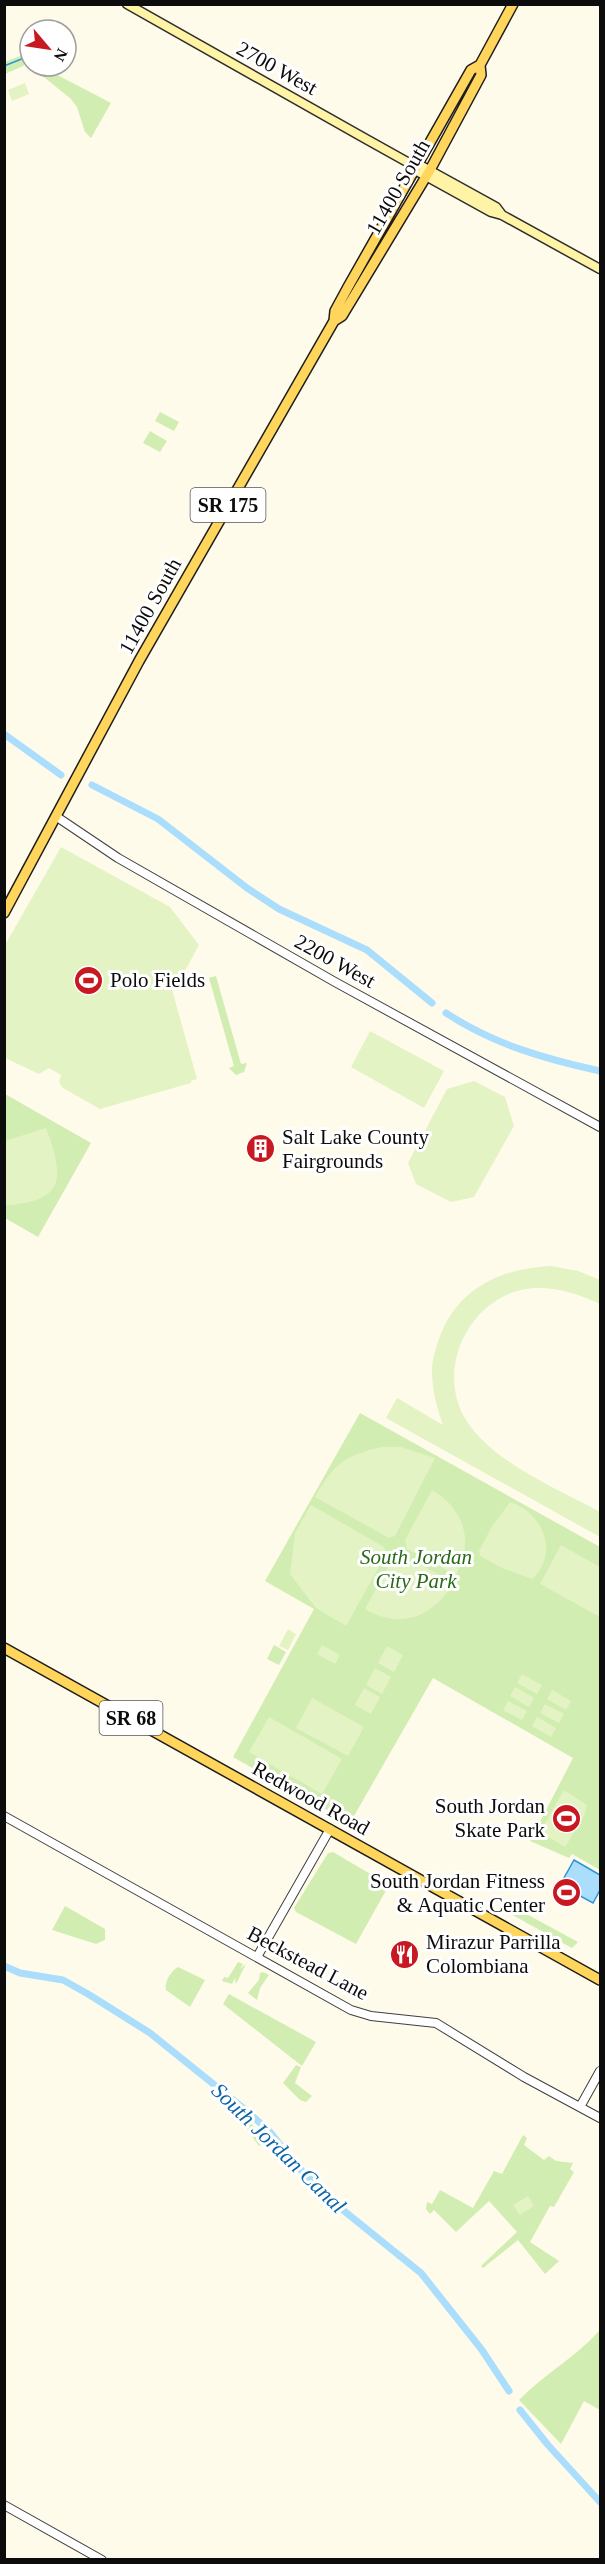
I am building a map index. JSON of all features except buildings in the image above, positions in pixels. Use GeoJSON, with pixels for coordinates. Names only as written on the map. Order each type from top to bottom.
{"type":"FeatureCollection","features":[{"type":"Feature","properties":{"kind":"main road","name":"2700 West"},"geometry":{"type":"LineString","coordinates":[[127,4],[428,173],[491,212],[502,215],[600,269]]}},
{"type":"Feature","properties":{"kind":"main road","name":"11400 South"},"geometry":{"type":"LineString","coordinates":[[4,914],[145,651],[334,321],[335,311],[414,166],[471,70],[480,65],[513,4]]}},
{"type":"Feature","properties":{"kind":"main road","name":"11400 South"},"geometry":{"type":"LineString","coordinates":[[334,321],[342,316],[428,173],[481,75],[480,65]]}},
{"type":"Feature","properties":{"kind":"main road","name":"Redwood Road"},"geometry":{"type":"LineString","coordinates":[[4,1648],[600,1980]]}},
{"type":"Feature","properties":{"kind":"street","name":"2200 West"},"geometry":{"type":"LineString","coordinates":[[57,817],[118,858],[335,982],[600,1127]]}},
{"type":"Feature","properties":{"kind":"street","name":"Beckstead Lane"},"geometry":{"type":"LineString","coordinates":[[4,1816],[351,2010],[371,2016],[436,2023],[508,2067],[600,2118]]}},
{"type":"Feature","properties":{"kind":"street"},"geometry":{"type":"LineString","coordinates":[[256,1957],[330,1829]]}},
{"type":"Feature","properties":{"kind":"street"},"geometry":{"type":"LineString","coordinates":[[580,2107],[600,2071]]}},
{"type":"Feature","properties":{"kind":"street"},"geometry":{"type":"LineString","coordinates":[[4,2505],[102,2559]]}},
{"type":"Feature","properties":{"kind":"green space"},"geometry":{"type":"Polygon","coordinates":[[[18,57],[18,68],[5,74],[5,62],[18,57]]]}},
{"type":"Feature","properties":{"kind":"green space"},"geometry":{"type":"Polygon","coordinates":[[[45,78],[63,78],[111,103],[91,138],[85,132],[77,107],[71,99],[45,78]]]}},
{"type":"Feature","properties":{"kind":"green space"},"geometry":{"type":"Polygon","coordinates":[[[25,83],[29,94],[12,101],[8,90],[25,83]]]}},
{"type":"Feature","properties":{"kind":"green space"},"geometry":{"type":"Polygon","coordinates":[[[160,412],[179,422],[174,431],[155,421],[160,412]]]}},
{"type":"Feature","properties":{"kind":"green space"},"geometry":{"type":"Polygon","coordinates":[[[150,431],[167,441],[160,452],[143,443],[150,431]]]}},
{"type":"Feature","properties":{"kind":"green space","name":"Polo Fields"},"geometry":{"type":"Polygon","coordinates":[[[61,847],[170,907],[199,945],[186,969],[174,977],[171,986],[197,1079],[191,1083],[100,1109],[63,1088],[59,1082],[61,1075],[49,1068],[39,1074],[5,1058],[5,945],[61,847]]]}},
{"type":"Feature","properties":{"kind":"green space"},"geometry":{"type":"Polygon","coordinates":[[[216,976],[241,1064],[247,1063],[244,1072],[236,1075],[229,1068],[234,1066],[209,978],[216,976]]]}},
{"type":"Feature","properties":{"kind":"green space"},"geometry":{"type":"Polygon","coordinates":[[[370,1031],[444,1071],[424,1108],[351,1067],[370,1031]]]}},
{"type":"Feature","properties":{"kind":"green space"},"geometry":{"type":"Polygon","coordinates":[[[474,1081],[505,1097],[514,1126],[474,1197],[451,1202],[416,1184],[408,1163],[447,1089],[474,1081]]]}},
{"type":"Feature","properties":{"kind":"green space"},"geometry":{"type":"Polygon","coordinates":[[[5,1094],[91,1143],[38,1237],[5,1218],[5,1094]]]}},
{"type":"Feature","properties":{"kind":"green space"},"geometry":{"type":"Polygon","coordinates":[[[46,1128],[56,1161],[55,1184],[49,1193],[39,1199],[5,1205],[5,1141],[46,1128]]]}},
{"type":"Feature","properties":{"kind":"green space"},"geometry":{"type":"Polygon","coordinates":[[[551,1266],[578,1271],[600,1280],[600,1304],[571,1293],[542,1288],[521,1290],[502,1297],[485,1309],[472,1324],[462,1342],[456,1361],[454,1381],[457,1401],[466,1420],[492,1449],[527,1474],[600,1512],[600,1537],[386,1418],[397,1398],[443,1425],[434,1392],[432,1366],[438,1341],[450,1315],[473,1291],[486,1282],[517,1271],[551,1266]]]}},
{"type":"Feature","properties":{"kind":"green space","name":"South Jordan City Park"},"geometry":{"type":"Polygon","coordinates":[[[360,1413],[600,1547],[600,1870],[572,1854],[569,1858],[530,1841],[573,1758],[433,1678],[350,1823],[233,1757],[314,1609],[265,1581],[360,1413]]]}},
{"type":"Feature","properties":{"kind":"green space"},"geometry":{"type":"Polygon","coordinates":[[[381,1447],[401,1447],[435,1458],[395,1536],[389,1538],[315,1497],[334,1469],[341,1463],[357,1454],[381,1447]]]}},
{"type":"Feature","properties":{"kind":"green space"},"geometry":{"type":"Polygon","coordinates":[[[432,1490],[452,1507],[463,1528],[464,1551],[456,1575],[407,1549],[405,1540],[432,1490]]]}},
{"type":"Feature","properties":{"kind":"green space"},"geometry":{"type":"Polygon","coordinates":[[[510,1502],[522,1507],[531,1515],[539,1524],[544,1535],[545,1558],[532,1579],[502,1568],[480,1556],[479,1551],[491,1528],[510,1502]]]}},
{"type":"Feature","properties":{"kind":"green space"},"geometry":{"type":"Polygon","coordinates":[[[311,1505],[384,1547],[386,1554],[346,1626],[316,1608],[290,1574],[295,1533],[311,1505]]]}},
{"type":"Feature","properties":{"kind":"green space"},"geometry":{"type":"Polygon","coordinates":[[[561,1545],[600,1567],[600,1617],[540,1584],[561,1545]]]}},
{"type":"Feature","properties":{"kind":"green space"},"geometry":{"type":"Polygon","coordinates":[[[404,1556],[454,1583],[436,1604],[415,1617],[391,1619],[365,1609],[393,1558],[404,1556]]]}},
{"type":"Feature","properties":{"kind":"green space"},"geometry":{"type":"Polygon","coordinates":[[[288,1629],[296,1634],[288,1650],[279,1646],[288,1629]]]}},
{"type":"Feature","properties":{"kind":"green space"},"geometry":{"type":"Polygon","coordinates":[[[274,1645],[286,1652],[279,1665],[267,1659],[274,1645]]]}},
{"type":"Feature","properties":{"kind":"green space"},"geometry":{"type":"Polygon","coordinates":[[[322,1645],[340,1655],[335,1664],[317,1654],[322,1645]]]}},
{"type":"Feature","properties":{"kind":"green space"},"geometry":{"type":"Polygon","coordinates":[[[387,1646],[403,1655],[394,1672],[378,1663],[387,1646]]]}},
{"type":"Feature","properties":{"kind":"green space"},"geometry":{"type":"Polygon","coordinates":[[[375,1668],[391,1677],[382,1694],[366,1685],[375,1668]]]}},
{"type":"Feature","properties":{"kind":"green space"},"geometry":{"type":"Polygon","coordinates":[[[522,1674],[542,1685],[537,1694],[517,1683],[522,1674]]]}},
{"type":"Feature","properties":{"kind":"green space"},"geometry":{"type":"Polygon","coordinates":[[[515,1687],[534,1698],[529,1707],[510,1696],[515,1687]]]}},
{"type":"Feature","properties":{"kind":"green space"},"geometry":{"type":"Polygon","coordinates":[[[364,1688],[380,1697],[371,1714],[355,1705],[364,1688]]]}},
{"type":"Feature","properties":{"kind":"green space"},"geometry":{"type":"Polygon","coordinates":[[[552,1690],[571,1701],[566,1710],[547,1699],[552,1690]]]}},
{"type":"Feature","properties":{"kind":"green space"},"geometry":{"type":"Polygon","coordinates":[[[312,1698],[364,1727],[348,1756],[296,1728],[312,1698]]]}},
{"type":"Feature","properties":{"kind":"green space"},"geometry":{"type":"Polygon","coordinates":[[[508,1701],[527,1711],[522,1720],[503,1710],[508,1701]]]}},
{"type":"Feature","properties":{"kind":"green space"},"geometry":{"type":"Polygon","coordinates":[[[545,1704],[564,1714],[559,1723],[540,1713],[545,1704]]]}},
{"type":"Feature","properties":{"kind":"green space"},"geometry":{"type":"Polygon","coordinates":[[[269,1717],[342,1759],[322,1794],[249,1752],[269,1717]]]}},
{"type":"Feature","properties":{"kind":"green space"},"geometry":{"type":"Polygon","coordinates":[[[537,1717],[556,1728],[551,1737],[532,1726],[537,1717]]]}},
{"type":"Feature","properties":{"kind":"green space","name":"South Jordan Skate Park"},"geometry":{"type":"Polygon","coordinates":[[[564,1790],[587,1805],[584,1816],[565,1847],[540,1832],[564,1790]]]}},
{"type":"Feature","properties":{"kind":"green space"},"geometry":{"type":"Polygon","coordinates":[[[333,1852],[389,1885],[356,1944],[296,1912],[294,1908],[328,1853],[333,1852]]]}},
{"type":"Feature","properties":{"kind":"green space"},"geometry":{"type":"Polygon","coordinates":[[[513,1904],[519,1910],[578,1942],[572,1948],[509,1913],[509,1906],[513,1904]]]}},
{"type":"Feature","properties":{"kind":"green space"},"geometry":{"type":"Polygon","coordinates":[[[65,1906],[105,1929],[105,1940],[96,1944],[52,1930],[65,1906]]]}},
{"type":"Feature","properties":{"kind":"green space"},"geometry":{"type":"Polygon","coordinates":[[[238,1962],[243,1964],[240,1969],[246,1964],[236,1984],[235,1978],[232,1984],[222,1981],[224,1977],[228,1978],[238,1962]]]}},
{"type":"Feature","properties":{"kind":"green space"},"geometry":{"type":"Polygon","coordinates":[[[178,1967],[205,1980],[190,2007],[166,1990],[169,1977],[178,1967]]]}},
{"type":"Feature","properties":{"kind":"green space"},"geometry":{"type":"Polygon","coordinates":[[[260,1973],[269,1975],[260,1988],[257,2000],[248,1993],[259,1980],[260,1973]]]}},
{"type":"Feature","properties":{"kind":"green space"},"geometry":{"type":"Polygon","coordinates":[[[229,1994],[316,2042],[302,2066],[223,2004],[229,1994]]]}},
{"type":"Feature","properties":{"kind":"green space"},"geometry":{"type":"Polygon","coordinates":[[[296,2065],[301,2067],[295,2083],[312,2096],[306,2102],[300,2100],[283,2083],[296,2065]]]}},
{"type":"Feature","properties":{"kind":"green space"},"geometry":{"type":"Polygon","coordinates":[[[248,2120],[268,2141],[259,2146],[244,2125],[248,2120]]]}},
{"type":"Feature","properties":{"kind":"green space"},"geometry":{"type":"Polygon","coordinates":[[[523,2135],[527,2138],[524,2145],[544,2160],[549,2156],[556,2161],[573,2163],[570,2169],[574,2172],[554,2207],[550,2206],[530,2242],[559,2261],[545,2274],[518,2240],[483,2268],[481,2266],[517,2232],[489,2201],[456,2232],[434,2210],[430,2214],[426,2209],[427,2202],[432,2204],[440,2190],[473,2208],[494,2171],[502,2174],[523,2135]]]}},
{"type":"Feature","properties":{"kind":"green space"},"geometry":{"type":"Polygon","coordinates":[[[528,2196],[534,2206],[520,2215],[513,2205],[528,2196]]]}},
{"type":"Feature","properties":{"kind":"green space"},"geometry":{"type":"Polygon","coordinates":[[[600,2330],[600,2410],[584,2401],[561,2444],[519,2400],[581,2349],[600,2330]]]}},
{"type":"Feature","properties":{"kind":"water"},"geometry":{"type":"Polygon","coordinates":[[[574,1860],[600,1875],[600,1890],[593,1903],[560,1885],[574,1860]]]}},
{"type":"Feature","properties":{"kind":"waterway"},"geometry":{"type":"LineString","coordinates":[[4,66],[18,60]]}},
{"type":"Feature","properties":{"kind":"waterway"},"geometry":{"type":"LineString","coordinates":[[4,734],[61,775]]}},
{"type":"Feature","properties":{"kind":"waterway"},"geometry":{"type":"LineString","coordinates":[[92,785],[158,819],[247,888],[279,909],[367,950],[432,1003]]}},
{"type":"Feature","properties":{"kind":"waterway"},"geometry":{"type":"LineString","coordinates":[[446,1013],[501,1042],[559,1061],[600,1071]]}},
{"type":"Feature","properties":{"kind":"waterway","name":"South Jordan Canal"},"geometry":{"type":"LineString","coordinates":[[4,1966],[20,1973],[63,1980],[88,1994],[150,2033],[248,2112],[270,2132],[296,2165],[333,2202],[421,2273],[482,2350],[509,2391]]}},
{"type":"Feature","properties":{"kind":"waterway","name":"South Jordan Canal"},"geometry":{"type":"LineString","coordinates":[[520,2410],[548,2445],[600,2502]]}},
{"type":"Feature","properties":{"kind":"place","name":"Polo Fields"},"geometry":{"type":"Point","coordinates":[89,980]}},
{"type":"Feature","properties":{"kind":"place","name":"Salt Lake County Fairgrounds"},"geometry":{"type":"Point","coordinates":[261,1149]}},
{"type":"Feature","properties":{"kind":"place","name":"South Jordan Skate Park"},"geometry":{"type":"Point","coordinates":[566,1818]}},
{"type":"Feature","properties":{"kind":"place","name":"South Jordan Fitness & Aquatic Center"},"geometry":{"type":"Point","coordinates":[566,1893]}},
{"type":"Feature","properties":{"kind":"place","name":"Mirazur Parrilla Colombiana"},"geometry":{"type":"Point","coordinates":[405,1954]}}]}
